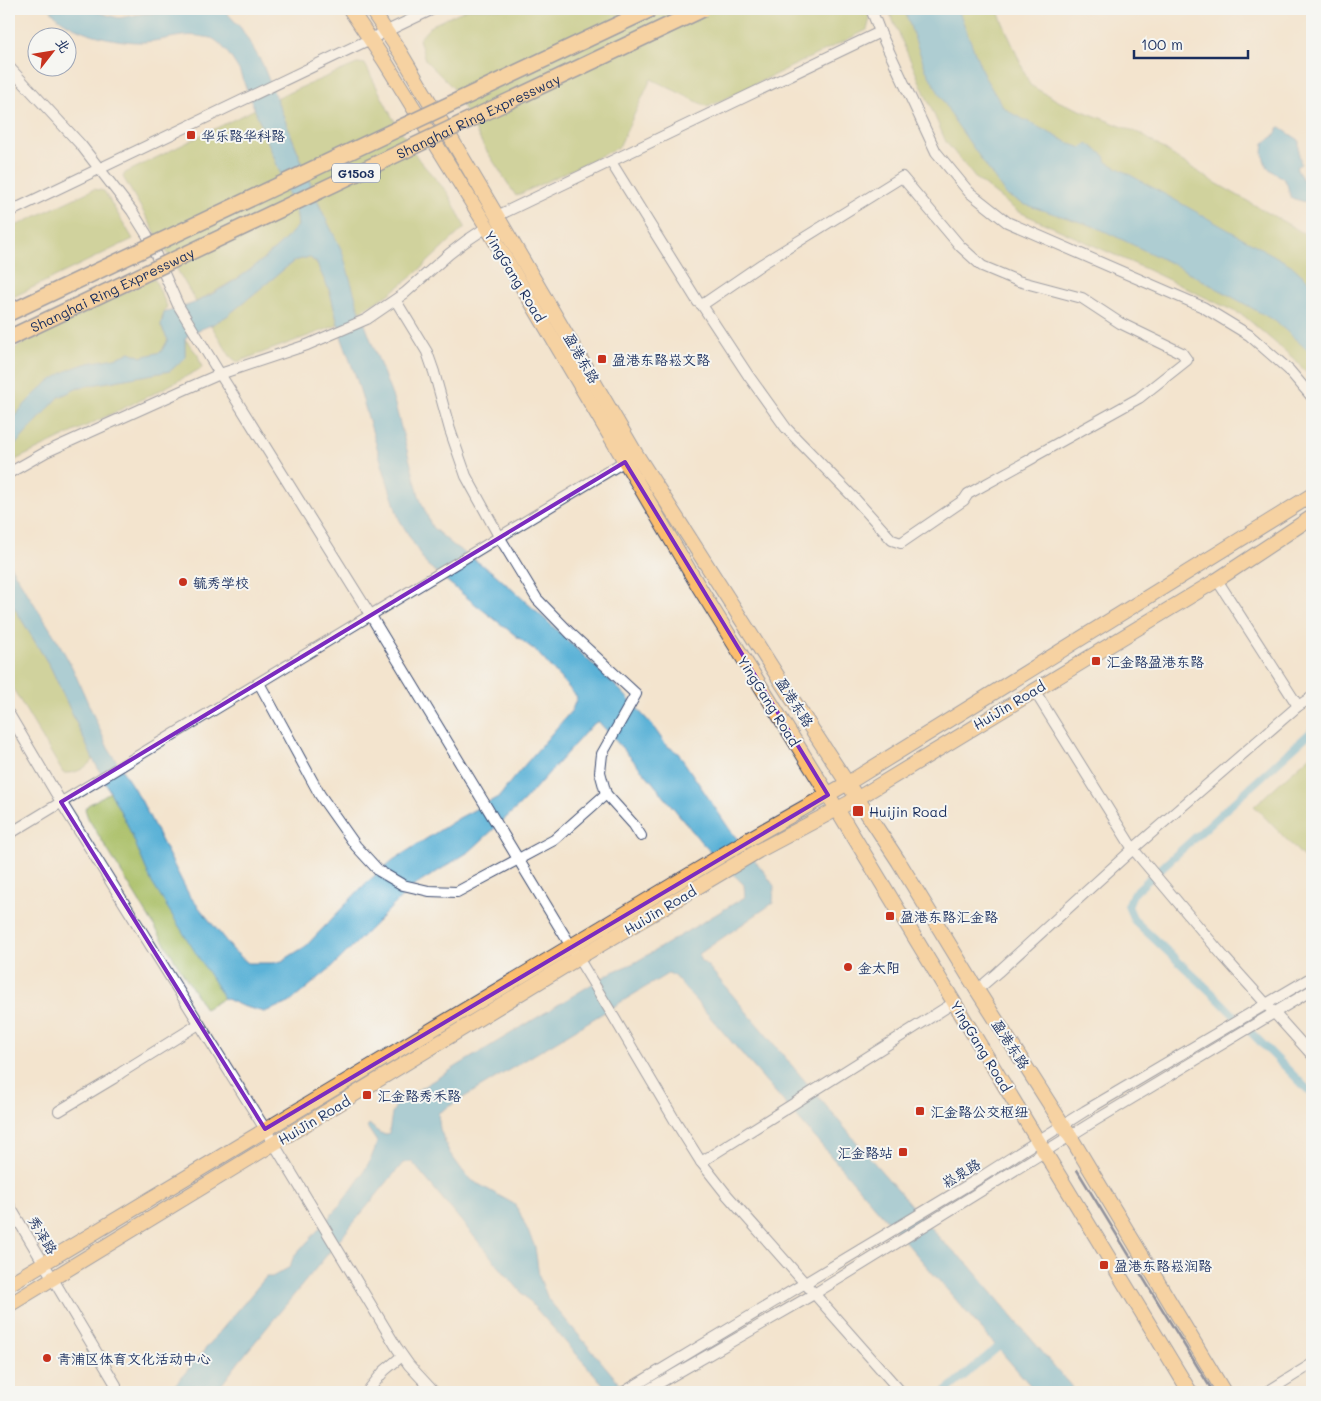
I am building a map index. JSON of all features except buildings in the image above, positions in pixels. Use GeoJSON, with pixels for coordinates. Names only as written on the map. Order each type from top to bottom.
{"type":"FeatureCollection","features":[{"type":"Feature","properties":{"kind":"highway","name":"Shanghai Ring Expressway"},"geometry":{"type":"LineString","coordinates":[[9,313],[652,9]]}},
{"type":"Feature","properties":{"kind":"highway","name":"Shanghai Ring Expressway"},"geometry":{"type":"LineString","coordinates":[[9,338],[703,9]]}},
{"type":"Feature","properties":{"kind":"main road","name":"YingGang Road"},"geometry":{"type":"LineString","coordinates":[[350,9],[370,38],[487,227],[699,587],[955,1002],[1190,1392]]}},
{"type":"Feature","properties":{"kind":"main road","name":"盈港东路"},"geometry":{"type":"LineString","coordinates":[[371,9],[498,216],[636,454],[899,862],[977,990],[1067,1131],[1224,1392]]}},
{"type":"Feature","properties":{"kind":"main road","name":"HuiJin Road"},"geometry":{"type":"LineString","coordinates":[[9,1306],[274,1144],[575,953],[709,863],[848,783],[1312,495]]}},
{"type":"Feature","properties":{"kind":"main road","name":"HuiJin Road"},"geometry":{"type":"LineString","coordinates":[[9,1284],[265,1130],[575,953],[758,851],[858,798],[1217,580],[1312,517]]}},
{"type":"Feature","properties":{"kind":"street"},"geometry":{"type":"LineString","coordinates":[[9,212],[433,9]]}},
{"type":"Feature","properties":{"kind":"street"},"geometry":{"type":"LineString","coordinates":[[871,9],[936,152],[969,192],[1007,222],[1203,307],[1249,335],[1289,370],[1312,397]]}},
{"type":"Feature","properties":{"kind":"street"},"geometry":{"type":"LineString","coordinates":[[498,216],[880,32]]}},
{"type":"Feature","properties":{"kind":"street"},"geometry":{"type":"LineString","coordinates":[[9,67],[80,145],[132,211],[147,235],[178,305],[197,337],[371,616],[701,1162],[732,1202],[901,1392]]}},
{"type":"Feature","properties":{"kind":"street"},"geometry":{"type":"LineString","coordinates":[[611,162],[698,302],[702,305],[786,428],[892,540],[901,543],[964,500],[968,494],[1139,398],[1187,360],[1182,354],[1120,323],[1082,298],[1018,281],[982,266],[960,246],[902,177],[762,264],[702,305]]}},
{"type":"Feature","properties":{"kind":"street"},"geometry":{"type":"LineString","coordinates":[[9,473],[46,452],[220,374],[307,346],[367,319],[396,300],[425,277],[449,254],[487,227]]}},
{"type":"Feature","properties":{"kind":"street"},"geometry":{"type":"LineString","coordinates":[[396,300],[427,352],[466,476],[537,599],[570,633],[636,694],[602,754],[600,772],[606,794],[634,825],[641,836]]}},
{"type":"Feature","properties":{"kind":"street"},"geometry":{"type":"LineString","coordinates":[[9,834],[636,454]]}},
{"type":"Feature","properties":{"kind":"street"},"geometry":{"type":"LineString","coordinates":[[1217,580],[1298,706]]}},
{"type":"Feature","properties":{"kind":"street"},"geometry":{"type":"LineString","coordinates":[[259,683],[320,795],[356,846],[379,870],[403,885],[428,891],[457,892],[554,840],[606,794]]}},
{"type":"Feature","properties":{"kind":"street"},"geometry":{"type":"LineString","coordinates":[[1034,690],[1133,850],[1312,1055]]}},
{"type":"Feature","properties":{"kind":"street"},"geometry":{"type":"LineString","coordinates":[[977,990],[1133,850],[1298,706],[1312,697]]}},
{"type":"Feature","properties":{"kind":"street"},"geometry":{"type":"LineString","coordinates":[[9,714],[61,802],[274,1144],[402,1356],[434,1392]]}},
{"type":"Feature","properties":{"kind":"street","name":"崧泉路"},"geometry":{"type":"LineString","coordinates":[[644,1392],[814,1294],[934,1220],[1222,1030],[1312,977]]}},
{"type":"Feature","properties":{"kind":"street","name":"崧泉路"},"geometry":{"type":"LineString","coordinates":[[1067,1131],[1230,1039],[1312,990]]}},
{"type":"Feature","properties":{"kind":"street"},"geometry":{"type":"LineString","coordinates":[[701,1162],[955,1002]]}},
{"type":"Feature","properties":{"kind":"street"},"geometry":{"type":"LineString","coordinates":[[60,1111],[199,1024]]}},
{"type":"Feature","properties":{"kind":"street","name":"崧泉路"},"geometry":{"type":"LineString","coordinates":[[626,1391],[922,1212],[1042,1147]]}},
{"type":"Feature","properties":{"kind":"street","name":"秀泽路"},"geometry":{"type":"LineString","coordinates":[[9,1205],[116,1385]]}},
{"type":"Feature","properties":{"kind":"street"},"geometry":{"type":"LineString","coordinates":[[367,1392],[384,1371],[402,1356]]}},
{"type":"Feature","properties":{"kind":"street"},"geometry":{"type":"LineString","coordinates":[[1267,1392],[1312,1364]]}},
{"type":"Feature","properties":{"kind":"highlighted area"},"geometry":{"type":"Polygon","coordinates":[[[625,462],[828,795],[265,1129],[61,802],[625,462]]]}},
{"type":"Feature","properties":{"kind":"green space"},"geometry":{"type":"Polygon","coordinates":[[[467,9],[866,9],[870,19],[867,30],[708,107],[651,79],[619,147],[516,196],[484,147],[453,88],[425,60],[419,39],[432,25],[467,9]]]}},
{"type":"Feature","properties":{"kind":"green space"},"geometry":{"type":"Polygon","coordinates":[[[888,9],[997,9],[1030,85],[1060,102],[1141,134],[1209,179],[1312,238],[1312,379],[1293,358],[1244,316],[1017,211],[976,179],[946,142],[888,9]]]}},
{"type":"Feature","properties":{"kind":"green space"},"geometry":{"type":"Polygon","coordinates":[[[359,63],[365,64],[391,115],[419,160],[448,193],[465,227],[415,274],[388,295],[360,311],[327,223],[276,98],[359,63]]]}},
{"type":"Feature","properties":{"kind":"green space"},"geometry":{"type":"Polygon","coordinates":[[[255,109],[297,215],[298,226],[284,241],[247,273],[196,302],[123,177],[125,173],[255,109]]]}},
{"type":"Feature","properties":{"kind":"green space"},"geometry":{"type":"Polygon","coordinates":[[[94,189],[104,191],[133,239],[9,299],[9,229],[94,189]]]}},
{"type":"Feature","properties":{"kind":"green space"},"geometry":{"type":"Polygon","coordinates":[[[309,257],[325,279],[338,325],[237,362],[230,356],[211,325],[227,316],[294,261],[309,257]]]}},
{"type":"Feature","properties":{"kind":"green space"},"geometry":{"type":"Polygon","coordinates":[[[154,278],[167,306],[161,326],[168,340],[161,352],[141,357],[130,352],[119,358],[84,364],[30,399],[9,423],[9,351],[154,278]]]}},
{"type":"Feature","properties":{"kind":"green space"},"geometry":{"type":"Polygon","coordinates":[[[185,339],[198,355],[202,368],[155,393],[9,463],[9,448],[17,443],[59,397],[80,387],[170,371],[185,358],[185,339]]]}},
{"type":"Feature","properties":{"kind":"green space"},"geometry":{"type":"Polygon","coordinates":[[[9,599],[51,668],[93,759],[80,770],[72,773],[63,773],[9,682],[9,599]]]}},
{"type":"Feature","properties":{"kind":"green space"},"geometry":{"type":"Polygon","coordinates":[[[1312,754],[1312,866],[1254,806],[1312,754]]]}},
{"type":"Feature","properties":{"kind":"green space"},"geometry":{"type":"Polygon","coordinates":[[[110,792],[199,956],[224,998],[205,1009],[88,818],[85,809],[88,805],[110,792]]]}},
{"type":"Feature","properties":{"kind":"water"},"geometry":{"type":"Polygon","coordinates":[[[50,9],[85,9],[119,18],[141,14],[217,9],[225,11],[241,28],[262,63],[319,205],[342,251],[358,306],[394,401],[420,499],[432,527],[453,545],[495,574],[547,621],[622,692],[652,725],[666,745],[678,753],[730,830],[774,886],[773,903],[699,954],[700,960],[708,966],[942,1241],[968,1264],[1076,1392],[1036,1392],[696,1001],[674,976],[669,973],[438,1113],[440,1129],[449,1152],[462,1170],[473,1181],[514,1204],[519,1211],[535,1247],[539,1276],[548,1299],[627,1392],[610,1392],[506,1275],[412,1162],[403,1163],[241,1359],[216,1392],[169,1392],[266,1277],[272,1277],[290,1267],[293,1258],[353,1188],[372,1157],[377,1142],[367,1127],[369,1124],[385,1135],[389,1133],[392,1113],[398,1102],[612,972],[634,963],[745,897],[744,885],[702,843],[649,778],[598,721],[591,726],[522,803],[470,851],[411,888],[333,966],[289,1003],[264,1012],[242,1006],[224,998],[152,883],[127,824],[93,759],[51,668],[9,599],[9,564],[59,643],[72,667],[108,748],[141,800],[189,895],[234,951],[248,963],[274,963],[282,961],[306,946],[365,884],[393,860],[459,818],[500,796],[572,710],[577,697],[537,652],[426,564],[418,551],[399,519],[356,377],[342,339],[330,292],[316,262],[309,257],[294,261],[227,316],[189,334],[185,339],[185,358],[170,371],[80,387],[59,397],[17,443],[9,448],[9,423],[25,404],[51,380],[73,368],[91,362],[118,357],[130,352],[141,357],[161,352],[168,340],[161,326],[164,313],[197,302],[225,287],[264,259],[298,226],[297,215],[239,70],[219,43],[211,38],[196,36],[181,36],[144,42],[107,38],[80,30],[58,17],[50,9]]]}},
{"type":"Feature","properties":{"kind":"water"},"geometry":{"type":"Polygon","coordinates":[[[904,9],[958,9],[984,76],[1003,107],[1073,145],[1082,148],[1087,143],[1105,156],[1107,162],[1291,265],[1312,284],[1312,354],[1275,321],[1177,266],[1096,227],[1023,204],[1006,195],[954,120],[926,70],[904,9]]]}},
{"type":"Feature","properties":{"kind":"water"},"geometry":{"type":"Polygon","coordinates":[[[1279,127],[1299,140],[1301,164],[1296,167],[1306,186],[1310,185],[1312,187],[1312,204],[1291,198],[1285,180],[1273,172],[1265,163],[1263,155],[1264,143],[1274,136],[1279,127]]]}},
{"type":"Feature","properties":{"kind":"waterway"},"geometry":{"type":"LineString","coordinates":[[1312,731],[1133,894],[1128,906],[1134,920],[1213,994],[1312,1094]]}},
{"type":"Feature","properties":{"kind":"waterway"},"geometry":{"type":"LineString","coordinates":[[945,1392],[1004,1342]]}},
{"type":"Feature","properties":{"kind":"railway"},"geometry":{"type":"LineString","coordinates":[[1077,1170],[1213,1392]]}},
{"type":"Feature","properties":{"kind":"place","name":"华乐路华科路"},"geometry":{"type":"Point","coordinates":[191,135]}},
{"type":"Feature","properties":{"kind":"place","name":"盈港东路崧文路"},"geometry":{"type":"Point","coordinates":[602,359]}},
{"type":"Feature","properties":{"kind":"place","name":"毓秀学校"},"geometry":{"type":"Point","coordinates":[183,582]}},
{"type":"Feature","properties":{"kind":"place","name":"汇金路盈港东路"},"geometry":{"type":"Point","coordinates":[1096,661]}},
{"type":"Feature","properties":{"kind":"place","name":"Huijin Road"},"geometry":{"type":"Point","coordinates":[858,811]}},
{"type":"Feature","properties":{"kind":"place","name":"盈港东路汇金路"},"geometry":{"type":"Point","coordinates":[890,916]}},
{"type":"Feature","properties":{"kind":"place","name":"金太阳"},"geometry":{"type":"Point","coordinates":[848,967]}},
{"type":"Feature","properties":{"kind":"place","name":"汇金路秀禾路"},"geometry":{"type":"Point","coordinates":[367,1095]}},
{"type":"Feature","properties":{"kind":"place","name":"汇金路公交枢纽"},"geometry":{"type":"Point","coordinates":[920,1111]}},
{"type":"Feature","properties":{"kind":"place","name":"汇金路站"},"geometry":{"type":"Point","coordinates":[903,1152]}},
{"type":"Feature","properties":{"kind":"place","name":"盈港东路崧润路"},"geometry":{"type":"Point","coordinates":[1104,1265]}},
{"type":"Feature","properties":{"kind":"place","name":"青浦区体育文化活动中心"},"geometry":{"type":"Point","coordinates":[47,1358]}}]}
